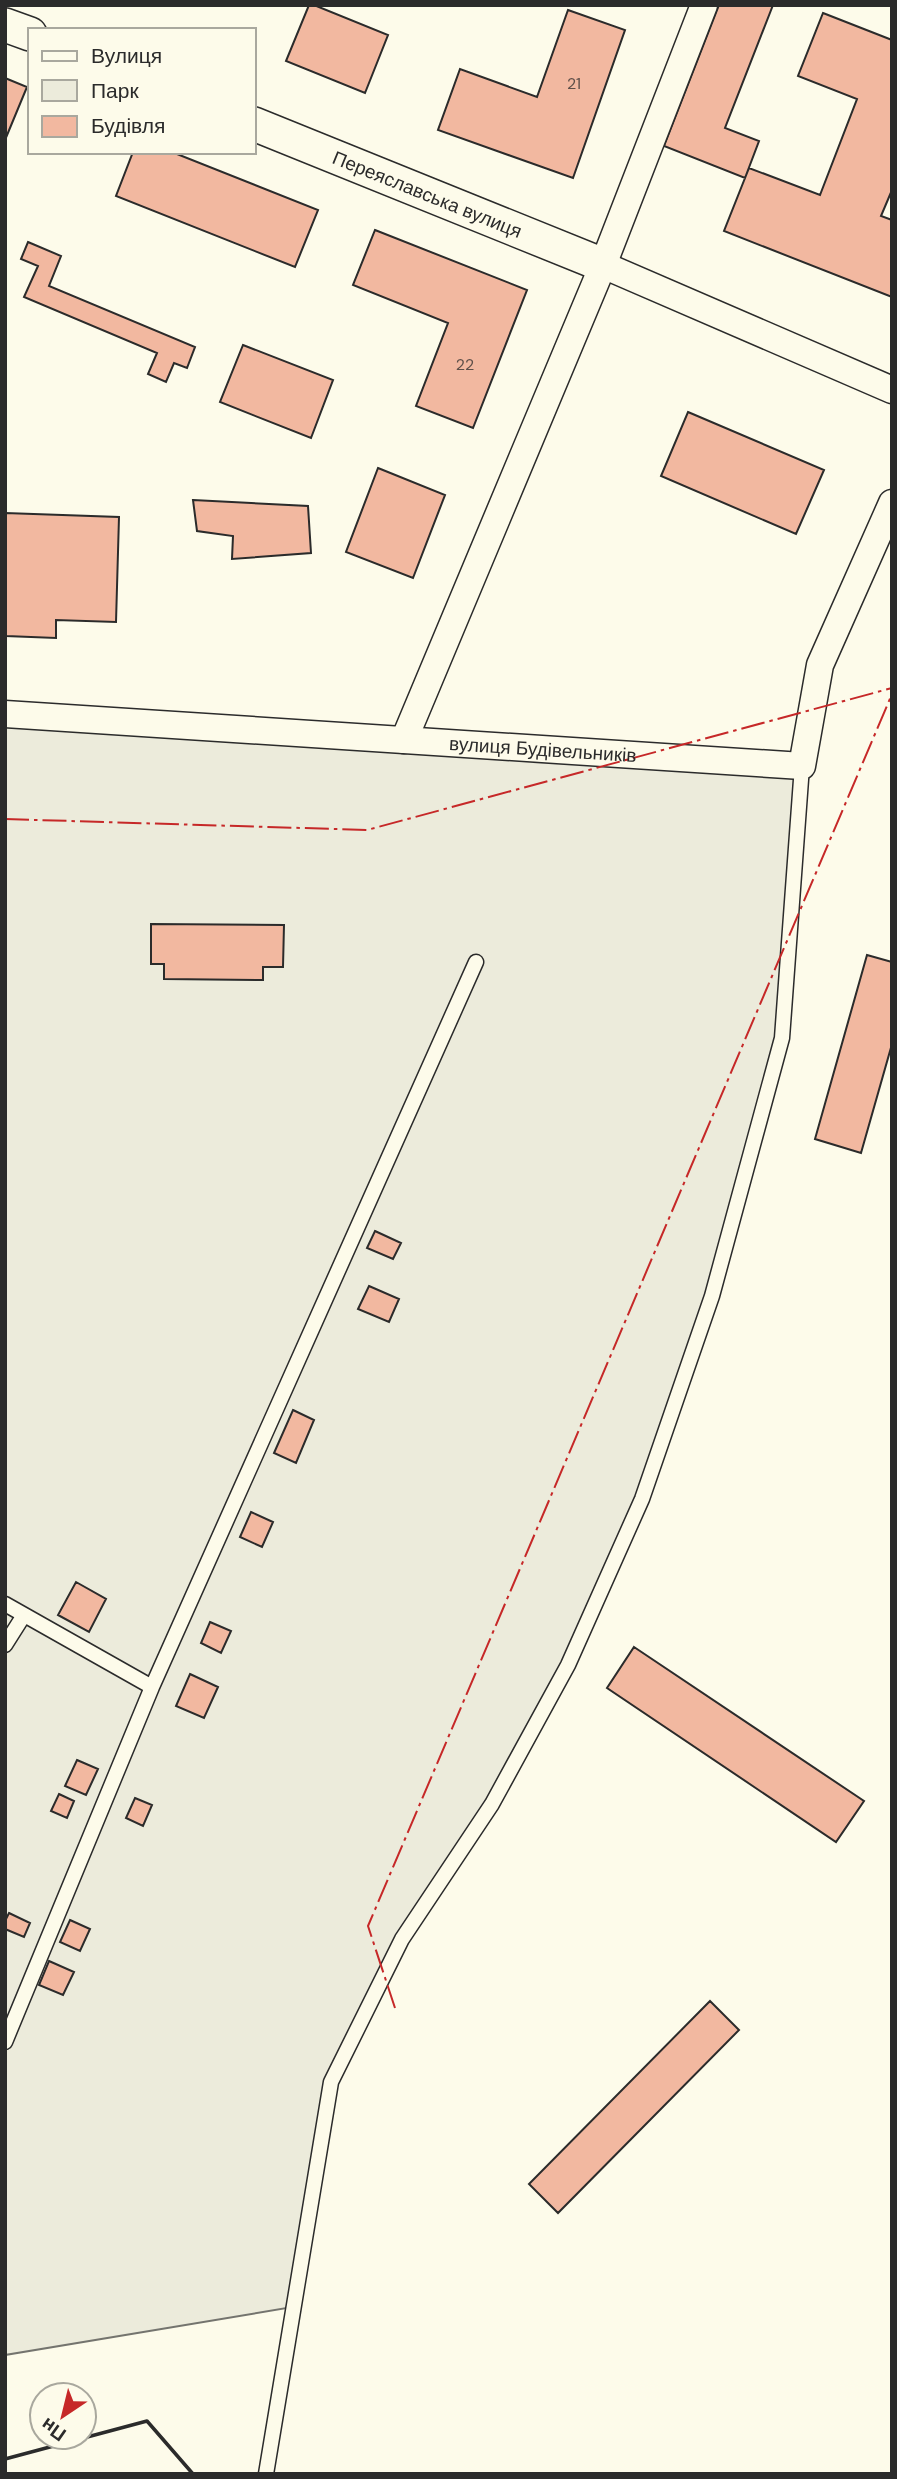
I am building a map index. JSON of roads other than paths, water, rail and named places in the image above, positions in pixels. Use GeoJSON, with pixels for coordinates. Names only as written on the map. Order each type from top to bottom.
{"type":"FeatureCollection","features":[{"type":"Feature","properties":{"kind":"street"},"geometry":{"type":"LineString","coordinates":[[404,740],[603,265],[704,5]]}},
{"type":"Feature","properties":{"kind":"street"},"geometry":{"type":"LineString","coordinates":[[5,24],[28,33]]}},
{"type":"Feature","properties":{"kind":"street","name":"Переяславська вулиця"},"geometry":{"type":"LineString","coordinates":[[256,125],[603,265]]}},
{"type":"Feature","properties":{"kind":"street"},"geometry":{"type":"LineString","coordinates":[[603,265],[892,390]]}},
{"type":"Feature","properties":{"kind":"street"},"geometry":{"type":"LineString","coordinates":[[802,766],[820,665],[892,503]]}},
{"type":"Feature","properties":{"kind":"street","name":"вулиця Будівельників"},"geometry":{"type":"LineString","coordinates":[[5,715],[802,766]]}},
{"type":"Feature","properties":{"kind":"lane"},"geometry":{"type":"LineString","coordinates":[[266,2474],[331,2082],[402,1938],[492,1804],[568,1665],[642,1499],[712,1296],[782,1038],[802,766]]}},
{"type":"Feature","properties":{"kind":"lane"},"geometry":{"type":"LineString","coordinates":[[5,2042],[152,1687],[476,962]]}},
{"type":"Feature","properties":{"kind":"lane"},"geometry":{"type":"LineString","coordinates":[[5,1604],[152,1687]]}},
{"type":"Feature","properties":{"kind":"lane"},"geometry":{"type":"LineString","coordinates":[[5,1645],[24,1615]]}}]}
